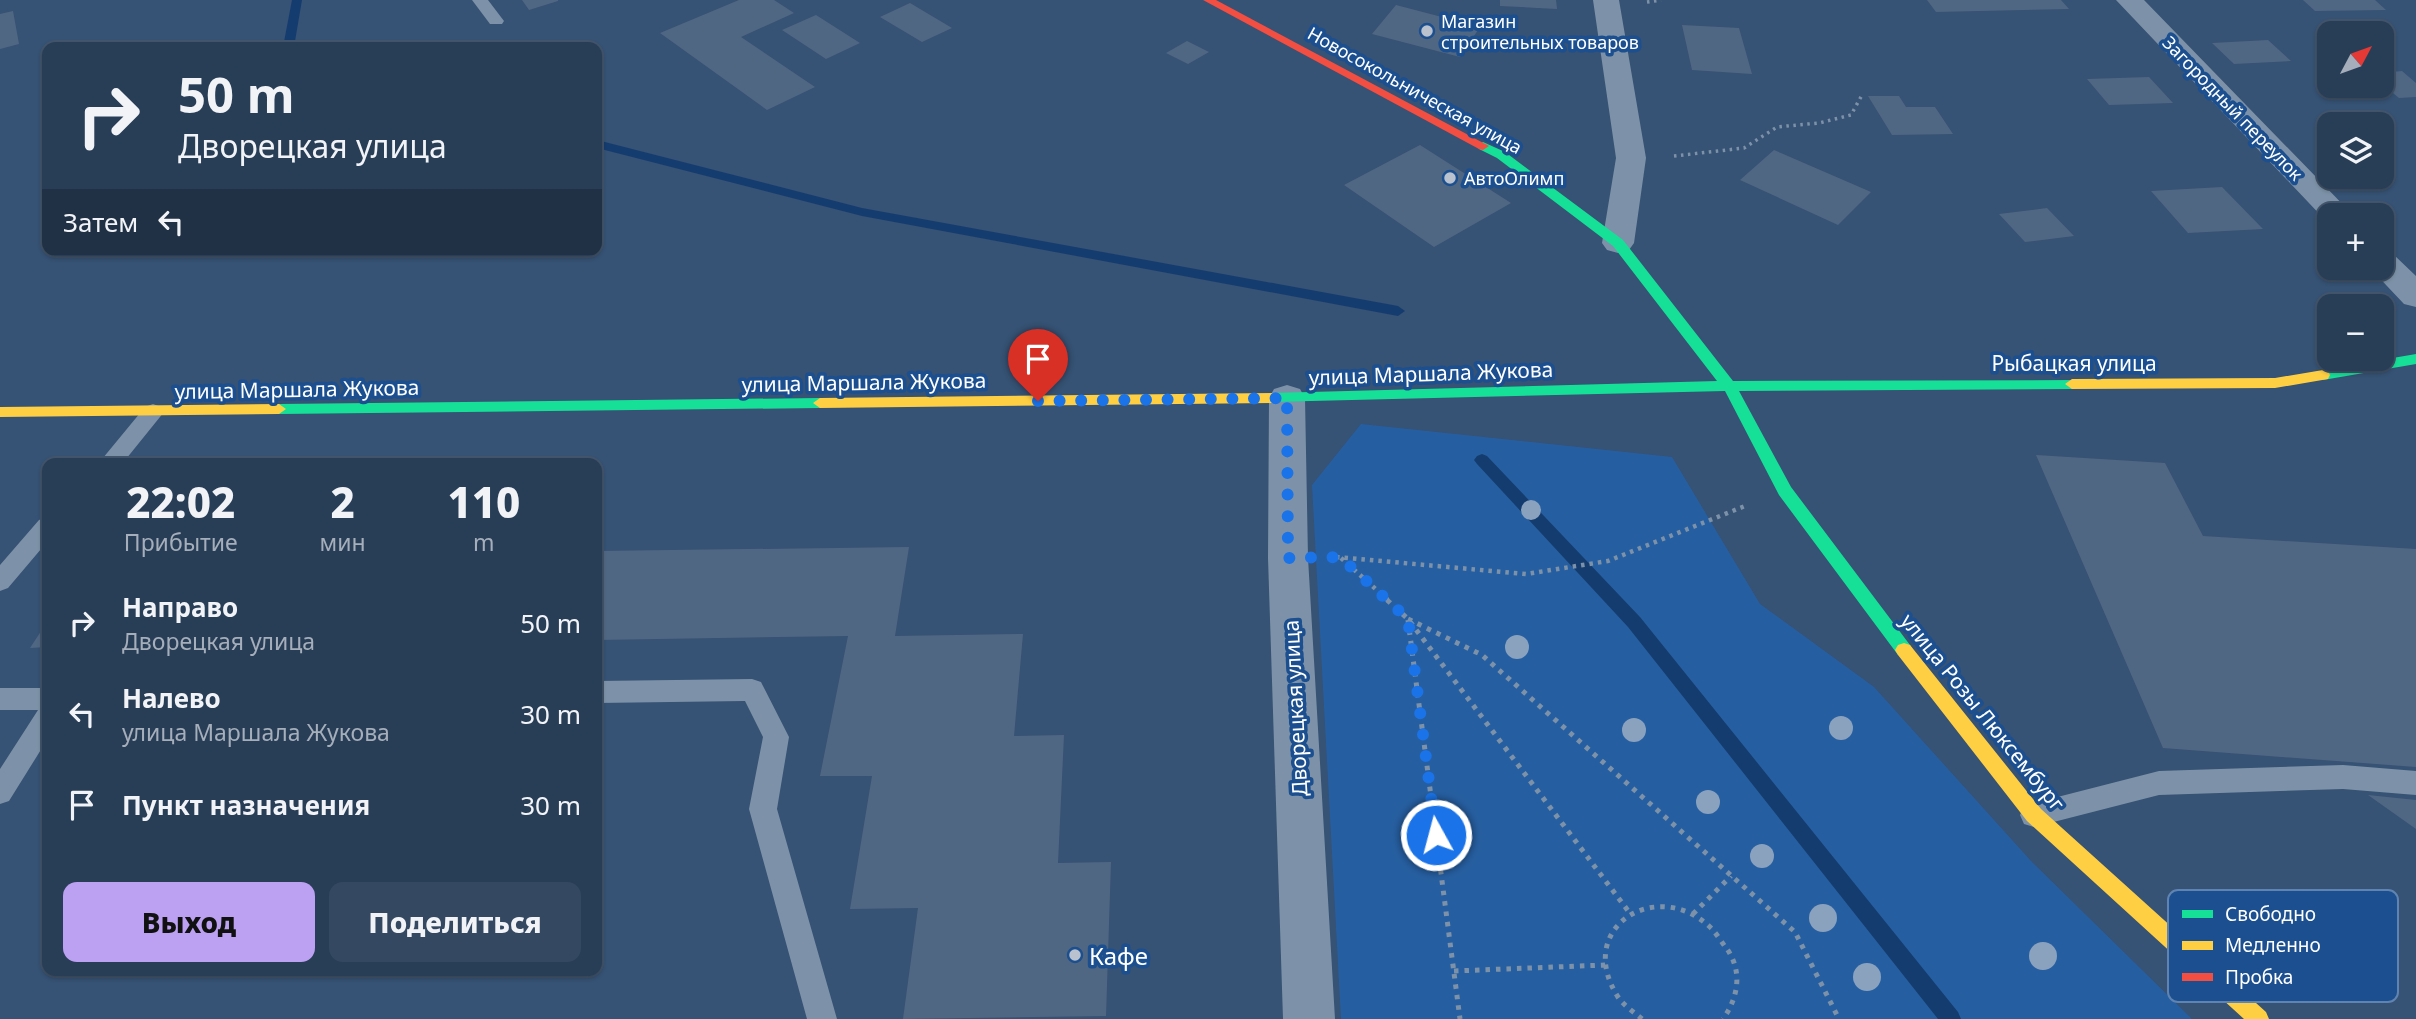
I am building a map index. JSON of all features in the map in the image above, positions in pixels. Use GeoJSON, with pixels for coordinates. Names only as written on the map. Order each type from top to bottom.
{"type":"FeatureCollection","features":[{"type":"Feature","properties":{"kind":"street","name":"Новосокольническая улица"},"geometry":{"type":"LineString","coordinates":[[1208,0],[1501,155],[1618,243],[1729,386]]}},
{"type":"Feature","properties":{"kind":"street"},"geometry":{"type":"LineString","coordinates":[[1606,0],[1631,158],[1618,243]]}},
{"type":"Feature","properties":{"kind":"street","name":"Загородный переулок"},"geometry":{"type":"LineString","coordinates":[[2129,0],[2325,203]]}},
{"type":"Feature","properties":{"kind":"street"},"geometry":{"type":"LineString","coordinates":[[2394,273],[2416,296]]}},
{"type":"Feature","properties":{"kind":"street","name":"Рыбацкая улица"},"geometry":{"type":"LineString","coordinates":[[1729,386],[2276,383],[2416,359]]}},
{"type":"Feature","properties":{"kind":"street","name":"улица Маршала Жукова"},"geometry":{"type":"LineString","coordinates":[[0,412],[1287,398],[1729,386]]}},
{"type":"Feature","properties":{"kind":"street","name":"улица Розы Люксембург"},"geometry":{"type":"LineString","coordinates":[[1729,386],[1785,491],[1883,623],[2034,815],[2168,936]]}},
{"type":"Feature","properties":{"kind":"street","name":"Дворецкая улица"},"geometry":{"type":"LineString","coordinates":[[1287,398],[1288,558],[1309,1019]]}},
{"type":"Feature","properties":{"kind":"street","name":"улица Розы Люксембург"},"geometry":{"type":"LineString","coordinates":[[2240,1002],[2259,1019]]}},
{"type":"Feature","properties":{"kind":"lane"},"geometry":{"type":"LineString","coordinates":[[481,0],[496,21]]}},
{"type":"Feature","properties":{"kind":"lane"},"geometry":{"type":"LineString","coordinates":[[114,458],[153,412]]}},
{"type":"Feature","properties":{"kind":"lane"},"geometry":{"type":"LineString","coordinates":[[0,581],[42,532]]}},
{"type":"Feature","properties":{"kind":"lane"},"geometry":{"type":"LineString","coordinates":[[602,692],[752,690],[776,737],[762,809],[822,1019]]}},
{"type":"Feature","properties":{"kind":"lane"},"geometry":{"type":"LineString","coordinates":[[0,699],[42,699]]}},
{"type":"Feature","properties":{"kind":"lane"},"geometry":{"type":"LineString","coordinates":[[0,792],[42,726]]}},
{"type":"Feature","properties":{"kind":"lane"},"geometry":{"type":"LineString","coordinates":[[2034,815],[2159,783],[2343,777],[2416,783]]}},
{"type":"Feature","properties":{"kind":"path"},"geometry":{"type":"LineString","coordinates":[[1631,158],[1705,154],[1744,148],[1777,127],[1819,123],[1851,115],[1862,95]]}},
{"type":"Feature","properties":{"kind":"path"},"geometry":{"type":"LineString","coordinates":[[1288,558],[1340,557],[1526,574],[1608,561],[1785,491]]}},
{"type":"Feature","properties":{"kind":"path"},"geometry":{"type":"LineString","coordinates":[[1340,557],[1408,619],[1629,912]]}},
{"type":"Feature","properties":{"kind":"path"},"geometry":{"type":"LineString","coordinates":[[1408,619],[1482,655],[1795,932],[1839,1019]]}},
{"type":"Feature","properties":{"kind":"path"},"geometry":{"type":"LineString","coordinates":[[1408,619],[1460,1019]]}},
{"type":"Feature","properties":{"kind":"path"},"geometry":{"type":"LineString","coordinates":[[1693,914],[1731,876]]}},
{"type":"Feature","properties":{"kind":"path"},"geometry":{"type":"LineString","coordinates":[[1642,1019],[1619,998],[1605,965],[1609,933],[1629,912],[1659,905],[1693,914],[1722,938],[1738,970],[1736,1003],[1723,1019]]}},
{"type":"Feature","properties":{"kind":"path"},"geometry":{"type":"LineString","coordinates":[[1454,971],[1605,965]]}},
{"type":"Feature","properties":{"kind":"shaded area"},"geometry":{"type":"Polygon","coordinates":[[[1361,424],[1672,457],[1760,604],[1874,687],[2031,861],[2168,995],[2168,1002],[2175,1002],[2192,1019],[1341,1019],[1312,485],[1361,424]]]}},
{"type":"Feature","properties":{"kind":"building"},"geometry":{"type":"Polygon","coordinates":[[[522,0],[558,0],[558,1],[529,10],[522,0]]]}},
{"type":"Feature","properties":{"kind":"building"},"geometry":{"type":"Polygon","coordinates":[[[739,0],[774,0],[794,13],[741,37],[815,87],[767,110],[660,33],[739,0]]]}},
{"type":"Feature","properties":{"kind":"building"},"geometry":{"type":"Polygon","coordinates":[[[1500,0],[1556,0],[1557,9],[1500,6],[1500,0]]]}},
{"type":"Feature","properties":{"kind":"building"},"geometry":{"type":"Polygon","coordinates":[[[1927,0],[2061,0],[2069,9],[1936,12],[1927,0]]]}},
{"type":"Feature","properties":{"kind":"building"},"geometry":{"type":"Polygon","coordinates":[[[2303,0],[2375,0],[2386,10],[2315,11],[2303,0]]]}},
{"type":"Feature","properties":{"kind":"building"},"geometry":{"type":"Polygon","coordinates":[[[910,3],[952,28],[922,42],[880,17],[910,3]]]}},
{"type":"Feature","properties":{"kind":"building","name":"Магазин строительных товаров"},"geometry":{"type":"Polygon","coordinates":[[[1396,5],[1480,27],[1460,57],[1372,34],[1396,5]]]}},
{"type":"Feature","properties":{"kind":"building"},"geometry":{"type":"Polygon","coordinates":[[[13,11],[19,44],[0,49],[0,14],[13,11]]]}},
{"type":"Feature","properties":{"kind":"building"},"geometry":{"type":"Polygon","coordinates":[[[816,15],[860,43],[826,59],[782,30],[816,15]]]}},
{"type":"Feature","properties":{"kind":"building"},"geometry":{"type":"Polygon","coordinates":[[[1682,25],[1739,28],[1752,74],[1692,70],[1682,25]]]}},
{"type":"Feature","properties":{"kind":"building"},"geometry":{"type":"Polygon","coordinates":[[[2268,40],[2291,61],[2234,64],[2212,43],[2268,40]]]}},
{"type":"Feature","properties":{"kind":"building"},"geometry":{"type":"Polygon","coordinates":[[[1187,41],[1209,52],[1188,64],[1166,53],[1187,41]]]}},
{"type":"Feature","properties":{"kind":"building"},"geometry":{"type":"Polygon","coordinates":[[[2402,71],[2416,83],[2416,97],[2399,98],[2394,94],[2394,72],[2402,71]]]}},
{"type":"Feature","properties":{"kind":"building"},"geometry":{"type":"Polygon","coordinates":[[[2149,77],[2173,103],[2109,105],[2087,79],[2149,77]]]}},
{"type":"Feature","properties":{"kind":"building"},"geometry":{"type":"Polygon","coordinates":[[[1868,96],[1899,96],[1906,107],[1935,107],[1953,134],[1892,135],[1868,96]]]}},
{"type":"Feature","properties":{"kind":"building"},"geometry":{"type":"Polygon","coordinates":[[[1420,145],[1511,203],[1434,247],[1344,185],[1420,145]]]}},
{"type":"Feature","properties":{"kind":"building"},"geometry":{"type":"Polygon","coordinates":[[[1774,150],[1871,192],[1838,225],[1740,180],[1774,150]]]}},
{"type":"Feature","properties":{"kind":"building"},"geometry":{"type":"Polygon","coordinates":[[[2222,187],[2263,229],[2188,233],[2151,191],[2222,187]]]}},
{"type":"Feature","properties":{"kind":"building"},"geometry":{"type":"Polygon","coordinates":[[[2047,208],[2074,236],[2025,242],[1999,214],[2047,208]]]}},
{"type":"Feature","properties":{"kind":"building"},"geometry":{"type":"Polygon","coordinates":[[[2036,455],[2165,463],[2203,536],[2416,549],[2416,767],[2163,748],[2036,455]]]}},
{"type":"Feature","properties":{"kind":"building"},"geometry":{"type":"Polygon","coordinates":[[[909,547],[895,636],[1023,634],[1014,736],[1064,735],[1058,863],[1111,862],[1106,1016],[903,1019],[918,908],[850,909],[872,776],[820,776],[848,636],[602,640],[602,551],[909,547]]]}},
{"type":"Feature","properties":{"kind":"building"},"geometry":{"type":"Polygon","coordinates":[[[42,630],[42,647],[30,648],[42,630]]]}},
{"type":"Feature","properties":{"kind":"building"},"geometry":{"type":"Polygon","coordinates":[[[2368,795],[2416,800],[2416,829],[2368,795]]]}},
{"type":"Feature","properties":{"kind":"waterway"},"geometry":{"type":"LineString","coordinates":[[289,42],[297,0]]}},
{"type":"Feature","properties":{"kind":"waterway"},"geometry":{"type":"LineString","coordinates":[[602,145],[862,212],[1398,311]]}},
{"type":"Feature","properties":{"kind":"waterway"},"geometry":{"type":"LineString","coordinates":[[1482,460],[1634,622],[1951,1019]]}},
{"type":"Feature","properties":{"kind":"traffic: fast"},"geometry":{"type":"LineString","coordinates":[[1483,146],[1501,155],[1618,243],[1729,386],[1785,491],[1904,650]]}},
{"type":"Feature","properties":{"kind":"traffic: fast"},"geometry":{"type":"LineString","coordinates":[[2323,375],[2416,359]]}},
{"type":"Feature","properties":{"kind":"traffic: fast"},"geometry":{"type":"LineString","coordinates":[[1272,398],[1729,386],[2072,384]]}},
{"type":"Feature","properties":{"kind":"traffic: fast"},"geometry":{"type":"LineString","coordinates":[[279,409],[820,403]]}},
{"type":"Feature","properties":{"kind":"traffic: slow"},"geometry":{"type":"LineString","coordinates":[[2072,384],[2275,383],[2323,375]]}},
{"type":"Feature","properties":{"kind":"traffic: slow"},"geometry":{"type":"LineString","coordinates":[[820,403],[1272,398]]}},
{"type":"Feature","properties":{"kind":"traffic: slow"},"geometry":{"type":"LineString","coordinates":[[0,412],[279,409]]}},
{"type":"Feature","properties":{"kind":"traffic: slow"},"geometry":{"type":"LineString","coordinates":[[1904,650],[2034,815],[2168,936]]}},
{"type":"Feature","properties":{"kind":"traffic: slow"},"geometry":{"type":"LineString","coordinates":[[2240,1002],[2259,1019]]}},
{"type":"Feature","properties":{"kind":"traffic: jam"},"geometry":{"type":"LineString","coordinates":[[1208,0],[1483,146]]}},
{"type":"Feature","properties":{"kind":"place","name":"Магазин строительных товаров"},"geometry":{"type":"Point","coordinates":[1427,31]}},
{"type":"Feature","properties":{"kind":"place","name":"АвтоОлимп"},"geometry":{"type":"Point","coordinates":[1450,178]}},
{"type":"Feature","properties":{"kind":"place","name":"Кафе"},"geometry":{"type":"Point","coordinates":[1075,955]}},
{"type":"Feature","properties":{"kind":"route"},"geometry":{"type":"LineString","coordinates":[[1038,401],[1287,398],[1288,558],[1340,557],[1408,619],[1436,835]]}}]}
